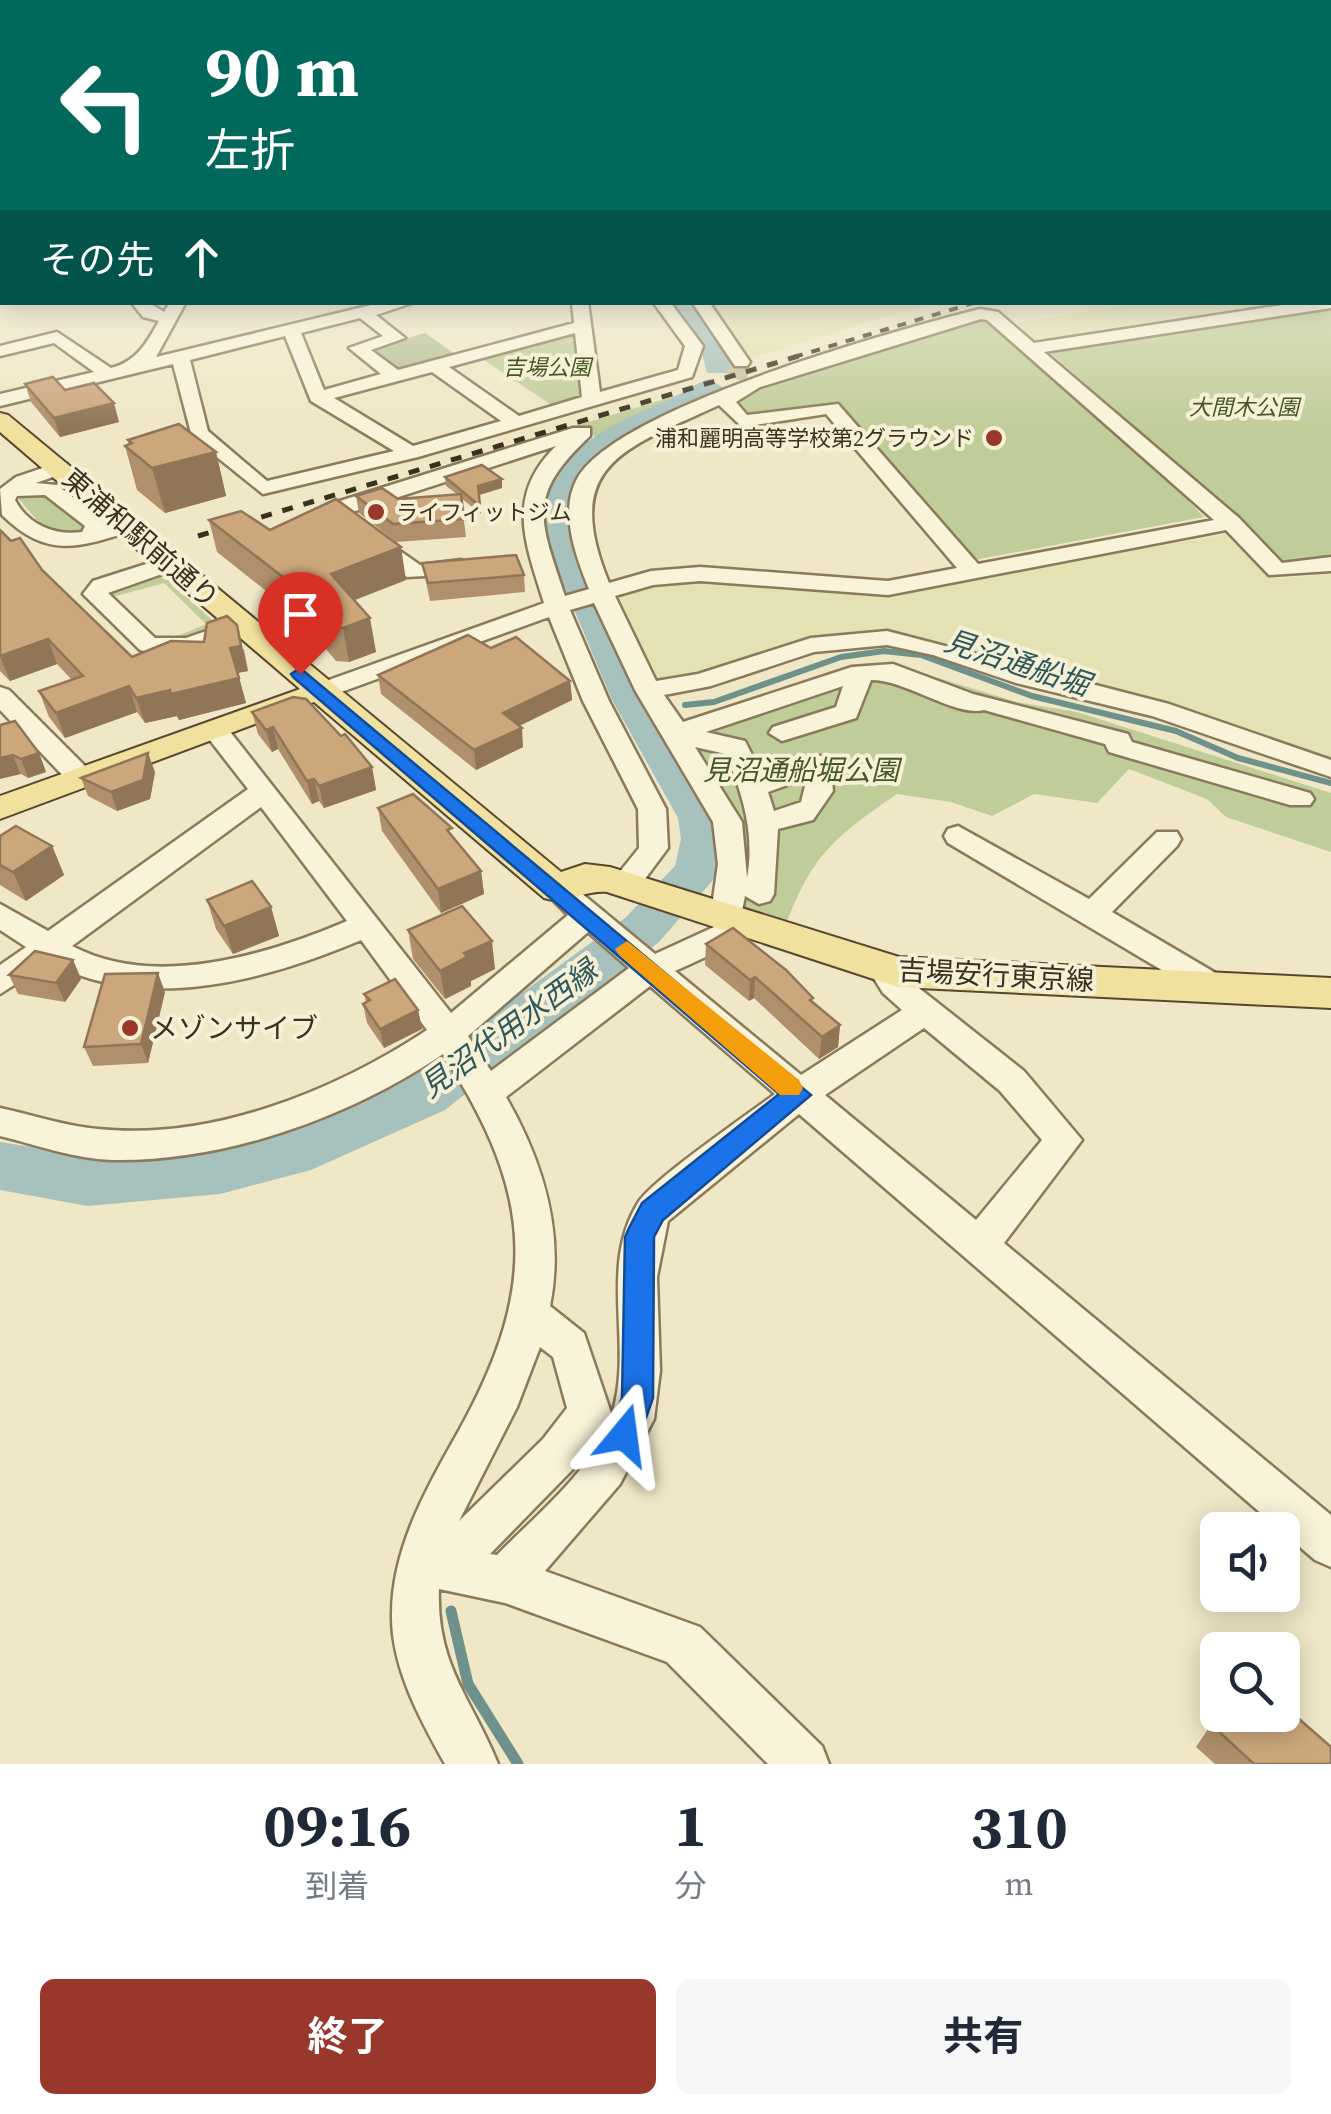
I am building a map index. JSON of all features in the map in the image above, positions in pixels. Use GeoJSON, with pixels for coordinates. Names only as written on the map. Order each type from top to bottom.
{"type":"FeatureCollection","features":[{"type":"Feature","properties":{"kind":"main road","name":"東浦和駅前通り"},"geometry":{"type":"LineString","coordinates":[[0,420],[557,889]]}},
{"type":"Feature","properties":{"kind":"main road"},"geometry":{"type":"LineString","coordinates":[[0,808],[321,691]]}},
{"type":"Feature","properties":{"kind":"main road","name":"吉場安行東京線"},"geometry":{"type":"LineString","coordinates":[[557,889],[585,876],[634,887],[731,912],[884,969],[1331,993]]}},
{"type":"Feature","properties":{"kind":"street"},"geometry":{"type":"LineString","coordinates":[[142,305],[154,316],[174,310]]}},
{"type":"Feature","properties":{"kind":"street"},"geometry":{"type":"LineString","coordinates":[[312,325],[319,305]]}},
{"type":"Feature","properties":{"kind":"street"},"geometry":{"type":"LineString","coordinates":[[0,400],[395,305]]}},
{"type":"Feature","properties":{"kind":"street"},"geometry":{"type":"LineString","coordinates":[[580,305],[592,401]]}},
{"type":"Feature","properties":{"kind":"street"},"geometry":{"type":"LineString","coordinates":[[180,357],[200,433],[263,488],[411,453],[686,373],[694,346],[663,305]]}},
{"type":"Feature","properties":{"kind":"street"},"geometry":{"type":"LineString","coordinates":[[702,305],[738,370],[724,399]]}},
{"type":"Feature","properties":{"kind":"street"},"geometry":{"type":"LineString","coordinates":[[1031,350],[1318,305]]}},
{"type":"Feature","properties":{"kind":"street"},"geometry":{"type":"LineString","coordinates":[[116,372],[150,354],[174,310]]}},
{"type":"Feature","properties":{"kind":"street"},"geometry":{"type":"LineString","coordinates":[[363,313],[396,338],[358,348],[395,376]]}},
{"type":"Feature","properties":{"kind":"street"},"geometry":{"type":"LineString","coordinates":[[731,912],[733,844],[722,808],[648,690],[586,554],[578,503],[586,480],[624,443],[754,383],[980,314],[992,316],[1231,522],[1277,570],[1331,564]]}},
{"type":"Feature","properties":{"kind":"street"},"geometry":{"type":"LineString","coordinates":[[318,397],[582,326]]}},
{"type":"Feature","properties":{"kind":"street"},"geometry":{"type":"LineString","coordinates":[[291,330],[318,397],[411,453]]}},
{"type":"Feature","properties":{"kind":"street"},"geometry":{"type":"LineString","coordinates":[[0,351],[56,337],[116,372]]}},
{"type":"Feature","properties":{"kind":"street"},"geometry":{"type":"LineString","coordinates":[[434,366],[517,423]]}},
{"type":"Feature","properties":{"kind":"street"},"geometry":{"type":"LineString","coordinates":[[724,399],[742,421],[831,408],[974,572]]}},
{"type":"Feature","properties":{"kind":"street"},"geometry":{"type":"LineString","coordinates":[[488,564],[415,572],[335,510],[583,432],[536,483],[530,507],[533,560],[558,606],[582,672],[651,802],[655,832],[651,856],[634,887]]}},
{"type":"Feature","properties":{"kind":"street"},"geometry":{"type":"LineString","coordinates":[[60,468],[8,491],[3,503],[6,508],[38,537],[60,541],[126,525]]}},
{"type":"Feature","properties":{"kind":"street"},"geometry":{"type":"LineString","coordinates":[[8,491],[50,489],[96,524],[92,536]]}},
{"type":"Feature","properties":{"kind":"street"},"geometry":{"type":"LineString","coordinates":[[321,691],[603,591],[673,575],[888,588],[1231,522]]}},
{"type":"Feature","properties":{"kind":"street"},"geometry":{"type":"LineString","coordinates":[[533,560],[586,554]]}},
{"type":"Feature","properties":{"kind":"street"},"geometry":{"type":"LineString","coordinates":[[171,563],[100,586],[96,594],[150,644],[190,645],[244,625]]}},
{"type":"Feature","properties":{"kind":"street"},"geometry":{"type":"LineString","coordinates":[[648,690],[702,681],[811,646],[888,638],[940,649],[1025,678],[1160,710],[1331,769]]}},
{"type":"Feature","properties":{"kind":"street"},"geometry":{"type":"LineString","coordinates":[[792,730],[847,712],[862,672]]}},
{"type":"Feature","properties":{"kind":"street"},"geometry":{"type":"LineString","coordinates":[[742,745],[714,745],[680,730],[862,672],[894,672],[976,704],[979,700],[1119,740],[1118,746],[1300,799]]}},
{"type":"Feature","properties":{"kind":"street"},"geometry":{"type":"LineString","coordinates":[[0,695],[81,778]]}},
{"type":"Feature","properties":{"kind":"street"},"geometry":{"type":"LineString","coordinates":[[0,734],[28,724]]}},
{"type":"Feature","properties":{"kind":"street"},"geometry":{"type":"LineString","coordinates":[[0,1122],[111,1145],[217,1133],[287,1115],[352,1089],[468,1066],[731,912],[768,861],[766,821],[742,745],[746,734],[756,728],[792,730],[813,741],[820,764],[819,800],[808,812],[766,821]]}},
{"type":"Feature","properties":{"kind":"street"},"geometry":{"type":"LineString","coordinates":[[214,730],[367,925],[468,1066],[523,1169],[534,1221],[536,1276],[529,1314],[493,1412],[445,1500],[421,1562],[415,1618],[429,1676],[473,1764]]}},
{"type":"Feature","properties":{"kind":"street"},"geometry":{"type":"LineString","coordinates":[[754,787],[820,764]]}},
{"type":"Feature","properties":{"kind":"street"},"geometry":{"type":"LineString","coordinates":[[0,982],[264,791]]}},
{"type":"Feature","properties":{"kind":"street"},"geometry":{"type":"LineString","coordinates":[[958,836],[1212,986]]}},
{"type":"Feature","properties":{"kind":"street"},"geometry":{"type":"LineString","coordinates":[[1091,915],[1166,840]]}},
{"type":"Feature","properties":{"kind":"street"},"geometry":{"type":"LineString","coordinates":[[557,889],[1331,1544]]}},
{"type":"Feature","properties":{"kind":"street"},"geometry":{"type":"LineString","coordinates":[[0,915],[90,967],[138,978],[264,965],[367,925]]}},
{"type":"Feature","properties":{"kind":"street"},"geometry":{"type":"LineString","coordinates":[[468,1066],[593,919]]}},
{"type":"Feature","properties":{"kind":"street"},"geometry":{"type":"LineString","coordinates":[[884,969],[894,985],[1012,1081],[1064,1140],[978,1247]]}},
{"type":"Feature","properties":{"kind":"street"},"geometry":{"type":"LineString","coordinates":[[506,1580],[593,1483],[624,1435],[638,1398],[640,1237],[652,1212],[798,1095],[925,1011]]}},
{"type":"Feature","properties":{"kind":"street"},"geometry":{"type":"LineString","coordinates":[[421,1562],[479,1534],[558,1454],[590,1413],[570,1346],[529,1314]]}},
{"type":"Feature","properties":{"kind":"street"},"geometry":{"type":"LineString","coordinates":[[421,1562],[506,1580],[683,1644],[804,1764]]}},
{"type":"Feature","properties":{"kind":"shaded area"},"geometry":{"type":"Polygon","coordinates":[[[704,305],[926,305],[741,361],[704,305]]]}},
{"type":"Feature","properties":{"kind":"shaded area"},"geometry":{"type":"Polygon","coordinates":[[[1126,305],[1296,305],[1037,345],[1011,324],[1126,305]]]}},
{"type":"Feature","properties":{"kind":"shaded area"},"geometry":{"type":"Polygon","coordinates":[[[1233,533],[1279,579],[1331,574],[1331,766],[1208,720],[944,645],[885,634],[696,679],[654,684],[608,595],[641,584],[693,579],[887,594],[1233,533]]]}},
{"type":"Feature","properties":{"kind":"green space","name":"大間木公園"},"geometry":{"type":"Polygon","coordinates":[[[1331,306],[1331,558],[1283,563],[1233,512],[1048,351],[1331,306]]]}},
{"type":"Feature","properties":{"kind":"green space","name":"浦和麗明高等学校第2グラウンド"},"geometry":{"type":"Polygon","coordinates":[[[981,318],[1148,459],[1204,517],[974,560],[835,404],[751,417],[743,416],[734,400],[765,383],[981,318]]]}},
{"type":"Feature","properties":{"kind":"green space","name":"吉場公園"},"geometry":{"type":"Polygon","coordinates":[[[569,332],[577,334],[580,400],[553,406],[478,356],[569,332]]]}},
{"type":"Feature","properties":{"kind":"green space"},"geometry":{"type":"Polygon","coordinates":[[[425,333],[455,354],[398,369],[366,350],[425,333]]]}},
{"type":"Feature","properties":{"kind":"green space"},"geometry":{"type":"Polygon","coordinates":[[[692,391],[597,438],[584,428],[548,434],[692,391]]]}},
{"type":"Feature","properties":{"kind":"green space"},"geometry":{"type":"Polygon","coordinates":[[[26,494],[63,503],[78,514],[89,531],[48,533],[17,497],[26,494]]]}},
{"type":"Feature","properties":{"kind":"green space"},"geometry":{"type":"Polygon","coordinates":[[[160,573],[223,630],[197,640],[173,638],[206,624],[164,583],[109,598],[114,588],[160,573]]]}},
{"type":"Feature","properties":{"kind":"green space","name":"見沼通船堀公園"},"geometry":{"type":"Polygon","coordinates":[[[864,667],[912,670],[1017,702],[1077,712],[1331,793],[1331,852],[1226,817],[1207,799],[1129,769],[1097,803],[1034,794],[992,816],[951,802],[897,794],[842,835],[816,863],[786,925],[737,907],[741,869],[677,729],[864,667]]]}},
{"type":"Feature","properties":{"kind":"building"},"geometry":{"type":"Polygon","coordinates":[[[53,377],[65,390],[94,383],[114,403],[54,418],[25,384],[53,377]]]}},
{"type":"Feature","properties":{"kind":"building"},"geometry":{"type":"Polygon","coordinates":[[[179,424],[216,452],[152,468],[125,446],[132,443],[128,440],[179,424]]]}},
{"type":"Feature","properties":{"kind":"building"},"geometry":{"type":"Polygon","coordinates":[[[482,465],[502,479],[478,486],[480,506],[445,477],[482,465]]]}},
{"type":"Feature","properties":{"kind":"building"},"geometry":{"type":"Polygon","coordinates":[[[382,488],[398,499],[461,494],[464,519],[393,524],[356,496],[382,488]]]}},
{"type":"Feature","properties":{"kind":"building"},"geometry":{"type":"Polygon","coordinates":[[[336,499],[401,547],[331,574],[370,618],[343,628],[330,627],[292,584],[209,520],[241,511],[270,530],[336,499]]]}},
{"type":"Feature","properties":{"kind":"building"},"geometry":{"type":"Polygon","coordinates":[[[0,530],[11,541],[20,538],[42,570],[132,657],[171,641],[204,642],[207,623],[227,616],[237,625],[241,646],[230,648],[239,678],[136,698],[129,686],[56,713],[39,691],[83,676],[48,639],[0,656],[0,530]]]}},
{"type":"Feature","properties":{"kind":"building"},"geometry":{"type":"Polygon","coordinates":[[[516,555],[524,575],[428,583],[422,563],[516,555]]]}},
{"type":"Feature","properties":{"kind":"building"},"geometry":{"type":"Polygon","coordinates":[[[468,635],[491,648],[516,637],[570,681],[503,713],[522,728],[474,750],[378,675],[468,635]]]}},
{"type":"Feature","properties":{"kind":"building"},"geometry":{"type":"Polygon","coordinates":[[[293,697],[306,699],[341,736],[345,734],[372,767],[319,786],[314,779],[307,781],[273,727],[266,730],[252,712],[293,697]]]}},
{"type":"Feature","properties":{"kind":"building"},"geometry":{"type":"Polygon","coordinates":[[[15,721],[39,753],[21,759],[13,755],[0,758],[0,725],[15,721]]]}},
{"type":"Feature","properties":{"kind":"building"},"geometry":{"type":"Polygon","coordinates":[[[148,753],[143,780],[111,792],[81,778],[148,753]]]}},
{"type":"Feature","properties":{"kind":"building"},"geometry":{"type":"Polygon","coordinates":[[[413,794],[452,828],[447,830],[481,871],[438,889],[378,808],[413,794]]]}},
{"type":"Feature","properties":{"kind":"building"},"geometry":{"type":"Polygon","coordinates":[[[16,826],[52,846],[13,872],[0,865],[0,836],[16,826]]]}},
{"type":"Feature","properties":{"kind":"building"},"geometry":{"type":"Polygon","coordinates":[[[252,881],[271,907],[224,926],[207,900],[252,881]]]}},
{"type":"Feature","properties":{"kind":"building"},"geometry":{"type":"Polygon","coordinates":[[[462,906],[492,941],[464,953],[467,957],[440,971],[408,930],[462,906]]]}},
{"type":"Feature","properties":{"kind":"building"},"geometry":{"type":"Polygon","coordinates":[[[733,928],[786,970],[813,998],[810,1000],[840,1025],[822,1037],[755,977],[750,980],[706,944],[733,928]]]}},
{"type":"Feature","properties":{"kind":"building"},"geometry":{"type":"Polygon","coordinates":[[[35,951],[73,960],[56,983],[9,975],[35,951]]]}},
{"type":"Feature","properties":{"kind":"building"},"geometry":{"type":"Polygon","coordinates":[[[158,973],[141,1044],[84,1047],[105,974],[158,973]]]}},
{"type":"Feature","properties":{"kind":"building"},"geometry":{"type":"Polygon","coordinates":[[[395,979],[418,1010],[380,1029],[363,1004],[370,1000],[364,994],[395,979]]]}},
{"type":"Feature","properties":{"kind":"building"},"geometry":{"type":"Polygon","coordinates":[[[1300,1720],[1331,1747],[1331,1764],[1254,1764],[1219,1732],[1300,1732],[1300,1720]]]}},
{"type":"Feature","properties":{"kind":"waterway","name":"見沼代用水西縁"},"geometry":{"type":"LineString","coordinates":[[688,305],[714,346],[717,367]]}},
{"type":"Feature","properties":{"kind":"waterway","name":"見沼代用水西縁"},"geometry":{"type":"LineString","coordinates":[[0,1166],[88,1181],[220,1170],[291,1153],[425,1094],[642,930],[697,871],[704,839],[701,818],[631,698],[554,521],[558,497],[569,475],[586,457],[632,428],[702,396],[709,388]]}},
{"type":"Feature","properties":{"kind":"waterway","name":"見沼通船堀"},"geometry":{"type":"LineString","coordinates":[[685,705],[714,702],[841,657],[884,651],[921,655],[1032,696],[1176,731],[1238,758],[1331,783]]}},
{"type":"Feature","properties":{"kind":"waterway"},"geometry":{"type":"LineString","coordinates":[[451,1611],[468,1684],[518,1764]]}},
{"type":"Feature","properties":{"kind":"tunnel"},"geometry":{"type":"LineString","coordinates":[[736,379],[741,362]]}},
{"type":"Feature","properties":{"kind":"railway"},"geometry":{"type":"LineString","coordinates":[[794,357],[967,305]]}},
{"type":"Feature","properties":{"kind":"railway"},"geometry":{"type":"LineString","coordinates":[[198,536],[802,355]]}},
{"type":"Feature","properties":{"kind":"slow traffic"},"geometry":{"type":"LineString","coordinates":[[627,949],[790,1088]]}},
{"type":"Feature","properties":{"kind":"place","name":"浦和麗明高等学校第2グラウンド"},"geometry":{"type":"Point","coordinates":[994,438]}},
{"type":"Feature","properties":{"kind":"place","name":"ライフィットジム"},"geometry":{"type":"Point","coordinates":[376,512]}},
{"type":"Feature","properties":{"kind":"place","name":"メゾンサイブ"},"geometry":{"type":"Point","coordinates":[130,1028]}},
{"type":"Feature","properties":{"kind":"route"},"geometry":{"type":"LineString","coordinates":[[300,674],[798,1095],[652,1212],[640,1237],[638,1398],[624,1435]]}}]}
